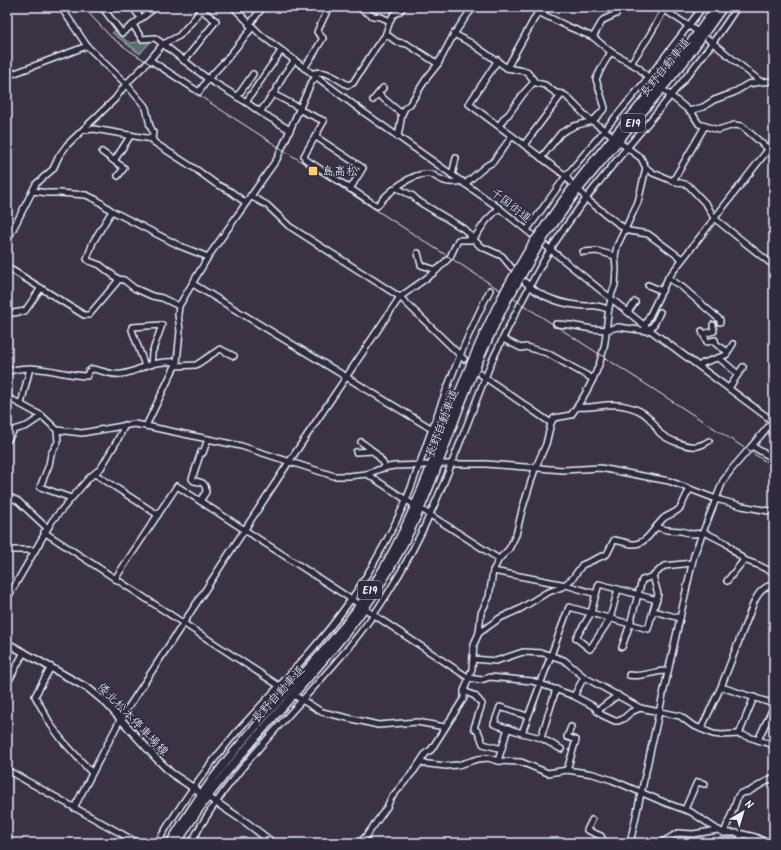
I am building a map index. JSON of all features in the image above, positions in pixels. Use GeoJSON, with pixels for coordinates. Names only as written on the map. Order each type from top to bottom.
{"type":"FeatureCollection","features":[{"type":"Feature","properties":{"kind":"highway","name":"長野自動車道"},"geometry":{"type":"LineString","coordinates":[[170,843],[193,806],[220,769],[333,640],[375,583],[396,545],[412,511],[474,355],[537,243],[581,176],[679,58],[716,7]]}},
{"type":"Feature","properties":{"kind":"highway","name":"長野自動車道"},"geometry":{"type":"LineString","coordinates":[[541,237],[577,191],[684,62],[723,7]]}},
{"type":"Feature","properties":{"kind":"highway","name":"長野自動車道"},"geometry":{"type":"LineString","coordinates":[[177,843],[198,809],[243,751],[337,644],[380,586],[402,548],[418,514],[505,298]]}},
{"type":"Feature","properties":{"kind":"highway"},"geometry":{"type":"LineString","coordinates":[[180,843],[198,809]]}},
{"type":"Feature","properties":{"kind":"main road","name":"倭北松本停車場線"},"geometry":{"type":"LineString","coordinates":[[7,643],[89,689],[106,704],[171,773],[196,790]]}},
{"type":"Feature","properties":{"kind":"main road"},"geometry":{"type":"LineString","coordinates":[[211,799],[247,823],[273,843]]}},
{"type":"Feature","properties":{"kind":"street"},"geometry":{"type":"LineString","coordinates":[[61,7],[87,46],[126,84],[146,108],[153,132],[152,139]]}},
{"type":"Feature","properties":{"kind":"street"},"geometry":{"type":"LineString","coordinates":[[102,7],[122,33],[156,7]]}},
{"type":"Feature","properties":{"kind":"street"},"geometry":{"type":"LineString","coordinates":[[132,7],[141,18]]}},
{"type":"Feature","properties":{"kind":"street","name":"千国街道"},"geometry":{"type":"LineString","coordinates":[[233,7],[251,26],[294,61],[398,137],[500,208],[650,330],[774,421]]}},
{"type":"Feature","properties":{"kind":"street"},"geometry":{"type":"LineString","coordinates":[[150,60],[199,92],[251,26],[263,7]]}},
{"type":"Feature","properties":{"kind":"street"},"geometry":{"type":"LineString","coordinates":[[304,68],[323,38],[317,32],[329,7]]}},
{"type":"Feature","properties":{"kind":"street"},"geometry":{"type":"LineString","coordinates":[[357,7],[373,16],[381,17],[390,21]]}},
{"type":"Feature","properties":{"kind":"street"},"geometry":{"type":"LineString","coordinates":[[146,426],[176,364],[180,331],[178,314],[179,306],[208,257],[277,159],[314,76],[318,72],[324,72],[348,85],[353,83],[386,34],[393,16],[403,7]]}},
{"type":"Feature","properties":{"kind":"street"},"geometry":{"type":"LineString","coordinates":[[398,137],[402,114],[429,74],[438,64],[454,34],[472,9],[464,7]]}},
{"type":"Feature","properties":{"kind":"street"},"geometry":{"type":"LineString","coordinates":[[532,7],[538,12],[593,37],[611,52],[639,68],[653,83]]}},
{"type":"Feature","properties":{"kind":"street"},"geometry":{"type":"LineString","coordinates":[[593,37],[603,20],[616,14],[621,7]]}},
{"type":"Feature","properties":{"kind":"street"},"geometry":{"type":"LineString","coordinates":[[527,230],[566,176],[648,78],[690,26],[703,7]]}},
{"type":"Feature","properties":{"kind":"street"},"geometry":{"type":"LineString","coordinates":[[191,843],[216,803],[251,759],[346,651],[374,614],[409,556],[451,464],[492,362],[520,302],[551,250],[584,196],[624,145],[670,96],[712,44],[737,7]]}},
{"type":"Feature","properties":{"kind":"street"},"geometry":{"type":"LineString","coordinates":[[7,241],[36,184],[53,169],[59,156],[67,145],[115,99],[126,84],[150,60],[163,44],[179,36],[195,18],[200,8],[216,21],[184,61]]}},
{"type":"Feature","properties":{"kind":"street"},"geometry":{"type":"LineString","coordinates":[[631,63],[648,38],[662,9],[695,30]]}},
{"type":"Feature","properties":{"kind":"street"},"geometry":{"type":"LineString","coordinates":[[507,68],[538,12]]}},
{"type":"Feature","properties":{"kind":"street"},"geometry":{"type":"LineString","coordinates":[[133,25],[142,40],[155,38],[208,79],[290,130]]}},
{"type":"Feature","properties":{"kind":"street"},"geometry":{"type":"LineString","coordinates":[[386,34],[397,42],[406,44],[438,64]]}},
{"type":"Feature","properties":{"kind":"street"},"geometry":{"type":"LineString","coordinates":[[454,34],[498,60],[507,68],[519,69],[527,72],[534,82],[545,85],[556,93],[562,94],[610,134]]}},
{"type":"Feature","properties":{"kind":"street"},"geometry":{"type":"LineString","coordinates":[[708,40],[761,82]]}},
{"type":"Feature","properties":{"kind":"street"},"geometry":{"type":"LineString","coordinates":[[7,76],[87,46]]}},
{"type":"Feature","properties":{"kind":"street"},"geometry":{"type":"LineString","coordinates":[[246,102],[281,51]]}},
{"type":"Feature","properties":{"kind":"street"},"geometry":{"type":"LineString","coordinates":[[541,158],[557,137],[567,129],[593,121],[605,108],[596,79],[611,52]]}},
{"type":"Feature","properties":{"kind":"street"},"geometry":{"type":"LineString","coordinates":[[498,60],[469,104],[566,176],[570,182]]}},
{"type":"Feature","properties":{"kind":"street"},"geometry":{"type":"LineString","coordinates":[[260,112],[294,61]]}},
{"type":"Feature","properties":{"kind":"street"},"geometry":{"type":"LineString","coordinates":[[237,97],[253,74]]}},
{"type":"Feature","properties":{"kind":"street"},"geometry":{"type":"LineString","coordinates":[[689,110],[703,107],[714,100],[733,94],[748,84],[774,81]]}},
{"type":"Feature","properties":{"kind":"street"},"geometry":{"type":"LineString","coordinates":[[499,126],[534,82]]}},
{"type":"Feature","properties":{"kind":"street"},"geometry":{"type":"LineString","coordinates":[[373,100],[383,88]]}},
{"type":"Feature","properties":{"kind":"street"},"geometry":{"type":"LineString","coordinates":[[666,92],[689,110],[699,124],[718,130],[734,125],[742,126],[774,154]]}},
{"type":"Feature","properties":{"kind":"street"},"geometry":{"type":"LineString","coordinates":[[273,94],[324,121],[304,156],[305,159],[377,206],[384,197],[415,176],[431,174],[448,183],[464,182],[493,162],[512,136]]}},
{"type":"Feature","properties":{"kind":"street"},"geometry":{"type":"LineString","coordinates":[[378,94],[402,114]]}},
{"type":"Feature","properties":{"kind":"street"},"geometry":{"type":"LineString","coordinates":[[524,145],[562,94]]}},
{"type":"Feature","properties":{"kind":"street"},"geometry":{"type":"LineString","coordinates":[[673,182],[705,126]]}},
{"type":"Feature","properties":{"kind":"street"},"geometry":{"type":"LineString","coordinates":[[85,129],[94,129],[152,139],[155,143],[216,184],[230,191],[246,203]]}},
{"type":"Feature","properties":{"kind":"street"},"geometry":{"type":"LineString","coordinates":[[114,161],[130,135]]}},
{"type":"Feature","properties":{"kind":"street"},"geometry":{"type":"LineString","coordinates":[[316,137],[363,168],[350,189]]}},
{"type":"Feature","properties":{"kind":"street"},"geometry":{"type":"LineString","coordinates":[[645,325],[668,278],[774,142]]}},
{"type":"Feature","properties":{"kind":"street"},"geometry":{"type":"LineString","coordinates":[[624,145],[641,158],[646,168],[653,173],[673,182],[688,185],[707,205],[714,218],[774,266]]}},
{"type":"Feature","properties":{"kind":"street"},"geometry":{"type":"LineString","coordinates":[[102,152],[124,168],[118,176]]}},
{"type":"Feature","properties":{"kind":"street"},"geometry":{"type":"LineString","coordinates":[[452,175],[456,158]]}},
{"type":"Feature","properties":{"kind":"street"},"geometry":{"type":"LineString","coordinates":[[359,843],[367,835],[387,807],[391,798],[420,763],[426,753],[439,739],[464,698],[464,691],[472,669],[474,644],[478,633],[481,613],[489,597],[494,571],[499,559],[509,549],[516,535],[535,469],[546,444],[551,423],[554,418],[571,415],[593,379],[603,349],[607,330],[610,298],[615,285],[616,268],[614,256],[624,229],[638,202],[646,168]]}},
{"type":"Feature","properties":{"kind":"street"},"geometry":{"type":"LineString","coordinates":[[397,188],[413,196],[418,201],[464,229],[473,240],[487,250],[502,256],[511,267]]}},
{"type":"Feature","properties":{"kind":"street"},"geometry":{"type":"LineString","coordinates":[[33,191],[86,195],[97,200],[112,211],[180,246],[208,257]]}},
{"type":"Feature","properties":{"kind":"street"},"geometry":{"type":"LineString","coordinates":[[250,196],[267,205],[289,226],[400,297],[464,359]]}},
{"type":"Feature","properties":{"kind":"street"},"geometry":{"type":"LineString","coordinates":[[584,196],[624,229],[648,234],[682,259]]}},
{"type":"Feature","properties":{"kind":"street"},"geometry":{"type":"LineString","coordinates":[[473,240],[486,221],[500,208]]}},
{"type":"Feature","properties":{"kind":"street"},"geometry":{"type":"LineString","coordinates":[[112,211],[93,242],[87,259],[100,265],[118,279],[124,280],[134,288],[179,306]]}},
{"type":"Feature","properties":{"kind":"street"},"geometry":{"type":"LineString","coordinates":[[74,808],[120,720],[289,462],[400,297],[436,270],[450,257],[459,239],[473,240]]}},
{"type":"Feature","properties":{"kind":"street"},"geometry":{"type":"LineString","coordinates":[[583,252],[597,251],[614,256]]}},
{"type":"Feature","properties":{"kind":"street"},"geometry":{"type":"LineString","coordinates":[[418,253],[421,265],[436,270]]}},
{"type":"Feature","properties":{"kind":"street"},"geometry":{"type":"LineString","coordinates":[[7,268],[84,315],[89,315],[118,279]]}},
{"type":"Feature","properties":{"kind":"street"},"geometry":{"type":"LineString","coordinates":[[668,278],[682,287],[720,320],[720,322]]}},
{"type":"Feature","properties":{"kind":"street"},"geometry":{"type":"LineString","coordinates":[[525,282],[530,287],[551,299],[573,304],[588,306],[594,305],[608,309]]}},
{"type":"Feature","properties":{"kind":"street"},"geometry":{"type":"LineString","coordinates":[[193,284],[432,429]]}},
{"type":"Feature","properties":{"kind":"street"},"geometry":{"type":"LineString","coordinates":[[648,285],[662,291]]}},
{"type":"Feature","properties":{"kind":"street"},"geometry":{"type":"LineString","coordinates":[[7,314],[25,311],[41,288]]}},
{"type":"Feature","properties":{"kind":"street"},"geometry":{"type":"LineString","coordinates":[[157,843],[175,812],[196,790],[234,736],[317,644],[351,598],[383,547],[406,500],[460,354],[490,290]]}},
{"type":"Feature","properties":{"kind":"street"},"geometry":{"type":"LineString","coordinates":[[628,312],[635,302]]}},
{"type":"Feature","properties":{"kind":"street"},"geometry":{"type":"LineString","coordinates":[[556,324],[592,329],[607,330],[618,327],[647,331],[650,330],[660,312]]}},
{"type":"Feature","properties":{"kind":"street"},"geometry":{"type":"LineString","coordinates":[[145,366],[132,327],[162,325],[152,353],[151,365]]}},
{"type":"Feature","properties":{"kind":"street"},"geometry":{"type":"LineString","coordinates":[[713,325],[714,330],[702,333],[707,342],[715,340],[716,344],[728,352]]}},
{"type":"Feature","properties":{"kind":"street"},"geometry":{"type":"LineString","coordinates":[[503,339],[521,348],[526,347],[547,353],[593,379]]}},
{"type":"Feature","properties":{"kind":"street"},"geometry":{"type":"LineString","coordinates":[[699,366],[703,363],[726,355],[733,344]]}},
{"type":"Feature","properties":{"kind":"street"},"geometry":{"type":"LineString","coordinates":[[7,372],[20,368],[30,368],[87,376],[88,372],[92,369],[120,375],[151,365],[196,365],[220,349],[234,356]]}},
{"type":"Feature","properties":{"kind":"street"},"geometry":{"type":"LineString","coordinates":[[720,358],[738,374]]}},
{"type":"Feature","properties":{"kind":"street"},"geometry":{"type":"LineString","coordinates":[[728,388],[742,367]]}},
{"type":"Feature","properties":{"kind":"street"},"geometry":{"type":"LineString","coordinates":[[21,404],[30,368]]}},
{"type":"Feature","properties":{"kind":"street"},"geometry":{"type":"LineString","coordinates":[[480,374],[551,423]]}},
{"type":"Feature","properties":{"kind":"street"},"geometry":{"type":"LineString","coordinates":[[7,405],[8,398],[21,404],[42,416],[57,430],[82,432],[134,424],[241,446],[334,476],[367,474],[394,466],[426,465]]}},
{"type":"Feature","properties":{"kind":"street"},"geometry":{"type":"LineString","coordinates":[[577,407],[588,408],[602,404],[616,404],[629,407],[643,412],[648,416],[660,434],[680,444],[698,446],[709,441]]}},
{"type":"Feature","properties":{"kind":"street"},"geometry":{"type":"LineString","coordinates":[[7,441],[14,430],[27,426],[42,416]]}},
{"type":"Feature","properties":{"kind":"street"},"geometry":{"type":"LineString","coordinates":[[630,843],[692,563],[721,486],[726,477],[774,421]]}},
{"type":"Feature","properties":{"kind":"street"},"geometry":{"type":"LineString","coordinates":[[7,599],[46,530],[71,498],[105,462],[117,442],[124,425]]}},
{"type":"Feature","properties":{"kind":"street"},"geometry":{"type":"LineString","coordinates":[[57,430],[58,442],[51,454],[49,465],[40,487],[71,498]]}},
{"type":"Feature","properties":{"kind":"street"},"geometry":{"type":"LineString","coordinates":[[200,501],[206,492],[204,484],[192,479],[201,452],[203,452],[208,439]]}},
{"type":"Feature","properties":{"kind":"street"},"geometry":{"type":"LineString","coordinates":[[361,442],[373,451],[383,462],[385,468]]}},
{"type":"Feature","properties":{"kind":"street"},"geometry":{"type":"LineString","coordinates":[[752,446],[774,459]]}},
{"type":"Feature","properties":{"kind":"street"},"geometry":{"type":"LineString","coordinates":[[356,452],[373,451]]}},
{"type":"Feature","properties":{"kind":"street"},"geometry":{"type":"LineString","coordinates":[[443,464],[499,465],[563,470],[600,468],[669,481],[716,499],[774,512]]}},
{"type":"Feature","properties":{"kind":"street"},"geometry":{"type":"LineString","coordinates":[[95,474],[158,515]]}},
{"type":"Feature","properties":{"kind":"street"},"geometry":{"type":"LineString","coordinates":[[367,474],[411,503]]}},
{"type":"Feature","properties":{"kind":"street"},"geometry":{"type":"LineString","coordinates":[[115,579],[177,486],[357,603]]}},
{"type":"Feature","properties":{"kind":"street"},"geometry":{"type":"LineString","coordinates":[[478,633],[500,618],[524,607],[546,593],[566,585],[582,565],[607,554],[614,540],[633,544],[642,542],[666,516],[674,514],[679,509],[686,494],[690,490]]}},
{"type":"Feature","properties":{"kind":"street"},"geometry":{"type":"LineString","coordinates":[[7,496],[18,501],[46,530],[115,579],[284,690]]}},
{"type":"Feature","properties":{"kind":"street"},"geometry":{"type":"LineString","coordinates":[[424,511],[499,559]]}},
{"type":"Feature","properties":{"kind":"street"},"geometry":{"type":"LineString","coordinates":[[656,527],[692,534],[706,533],[726,543],[744,560],[774,573]]}},
{"type":"Feature","properties":{"kind":"street"},"geometry":{"type":"LineString","coordinates":[[7,550],[35,550]]}},
{"type":"Feature","properties":{"kind":"street"},"geometry":{"type":"LineString","coordinates":[[727,581],[744,560]]}},
{"type":"Feature","properties":{"kind":"street"},"geometry":{"type":"LineString","coordinates":[[622,647],[642,580],[653,576],[664,566],[692,563]]}},
{"type":"Feature","properties":{"kind":"street"},"geometry":{"type":"LineString","coordinates":[[494,571],[566,585],[596,594]]}},
{"type":"Feature","properties":{"kind":"street"},"geometry":{"type":"LineString","coordinates":[[522,733],[527,716],[569,607],[648,629],[658,594],[653,576]]}},
{"type":"Feature","properties":{"kind":"street"},"geometry":{"type":"LineString","coordinates":[[618,589],[610,618],[590,649],[576,638],[591,613],[599,584],[638,594],[657,600]]}},
{"type":"Feature","properties":{"kind":"street"},"geometry":{"type":"LineString","coordinates":[[701,729],[721,687],[756,597],[762,589],[774,584]]}},
{"type":"Feature","properties":{"kind":"street"},"geometry":{"type":"LineString","coordinates":[[368,611],[469,678],[481,680],[490,677],[540,683],[574,696],[593,706],[602,715],[618,722],[631,712],[640,708]]}},
{"type":"Feature","properties":{"kind":"street"},"geometry":{"type":"LineString","coordinates":[[654,611],[680,618]]}},
{"type":"Feature","properties":{"kind":"street"},"geometry":{"type":"LineString","coordinates":[[7,684],[24,652]]}},
{"type":"Feature","properties":{"kind":"street"},"geometry":{"type":"LineString","coordinates":[[473,659],[496,661],[523,652],[543,653],[564,660],[584,677],[640,708],[680,716],[692,725],[721,736],[739,734],[774,745]]}},
{"type":"Feature","properties":{"kind":"street"},"geometry":{"type":"LineString","coordinates":[[51,667],[36,696],[51,725],[62,740],[92,773]]}},
{"type":"Feature","properties":{"kind":"street"},"geometry":{"type":"LineString","coordinates":[[629,675],[642,676],[660,671],[668,671]]}},
{"type":"Feature","properties":{"kind":"street"},"geometry":{"type":"LineString","coordinates":[[574,696],[584,677]]}},
{"type":"Feature","properties":{"kind":"street"},"geometry":{"type":"LineString","coordinates":[[721,687],[774,704]]}},
{"type":"Feature","properties":{"kind":"street"},"geometry":{"type":"LineString","coordinates":[[541,738],[556,689]]}},
{"type":"Feature","properties":{"kind":"street"},"geometry":{"type":"LineString","coordinates":[[464,691],[475,696],[482,704],[474,728],[479,733],[483,744],[502,750]]}},
{"type":"Feature","properties":{"kind":"street"},"geometry":{"type":"LineString","coordinates":[[597,711],[618,695]]}},
{"type":"Feature","properties":{"kind":"street"},"geometry":{"type":"LineString","coordinates":[[297,697],[322,712],[378,725],[417,722],[445,727]]}},
{"type":"Feature","properties":{"kind":"street"},"geometry":{"type":"LineString","coordinates":[[739,734],[754,697]]}},
{"type":"Feature","properties":{"kind":"street"},"geometry":{"type":"LineString","coordinates":[[527,716],[500,706],[494,724],[541,738],[561,749]]}},
{"type":"Feature","properties":{"kind":"street"},"geometry":{"type":"LineString","coordinates":[[758,740],[771,712]]}},
{"type":"Feature","properties":{"kind":"street"},"geometry":{"type":"LineString","coordinates":[[567,770],[576,740],[567,737],[571,727]]}},
{"type":"Feature","properties":{"kind":"street"},"geometry":{"type":"LineString","coordinates":[[498,761],[508,728]]}},
{"type":"Feature","properties":{"kind":"street"},"geometry":{"type":"LineString","coordinates":[[420,763],[446,766],[458,765],[478,759],[488,758],[498,761],[521,762],[548,773],[567,770],[583,772],[603,777],[666,803],[686,809],[724,833],[742,834],[768,843]]}},
{"type":"Feature","properties":{"kind":"street"},"geometry":{"type":"LineString","coordinates":[[7,770],[138,843]]}},
{"type":"Feature","properties":{"kind":"street"},"geometry":{"type":"LineString","coordinates":[[724,833],[738,796],[741,793],[748,792],[774,777]]}},
{"type":"Feature","properties":{"kind":"street"},"geometry":{"type":"LineString","coordinates":[[686,809],[697,782],[705,784]]}},
{"type":"Feature","properties":{"kind":"street"},"geometry":{"type":"LineString","coordinates":[[592,820],[587,830],[601,836],[603,840],[602,843]]}},
{"type":"Feature","properties":{"kind":"street"},"geometry":{"type":"LineString","coordinates":[[661,843],[678,833],[693,834],[718,830]]}},
{"type":"Feature","properties":{"kind":"street"},"geometry":{"type":"LineString","coordinates":[[738,843],[742,834]]}},
{"type":"Feature","properties":{"kind":"green space"},"geometry":{"type":"Polygon","coordinates":[[[117,29],[125,40],[130,43],[152,40],[140,53],[112,33],[117,29]]]}},
{"type":"Feature","properties":{"kind":"waterway"},"geometry":{"type":"LineString","coordinates":[[213,16],[216,18],[220,17]]}},
{"type":"Feature","properties":{"kind":"waterway"},"geometry":{"type":"LineString","coordinates":[[126,44],[140,54],[152,40]]}},
{"type":"Feature","properties":{"kind":"waterway"},"geometry":{"type":"LineString","coordinates":[[223,803],[249,820],[279,843]]}},
{"type":"Feature","properties":{"kind":"railway"},"geometry":{"type":"LineString","coordinates":[[83,7],[111,37],[130,51],[774,467]]}},
{"type":"Feature","properties":{"kind":"place","name":"島高松"},"geometry":{"type":"Point","coordinates":[313,171]}}]}
